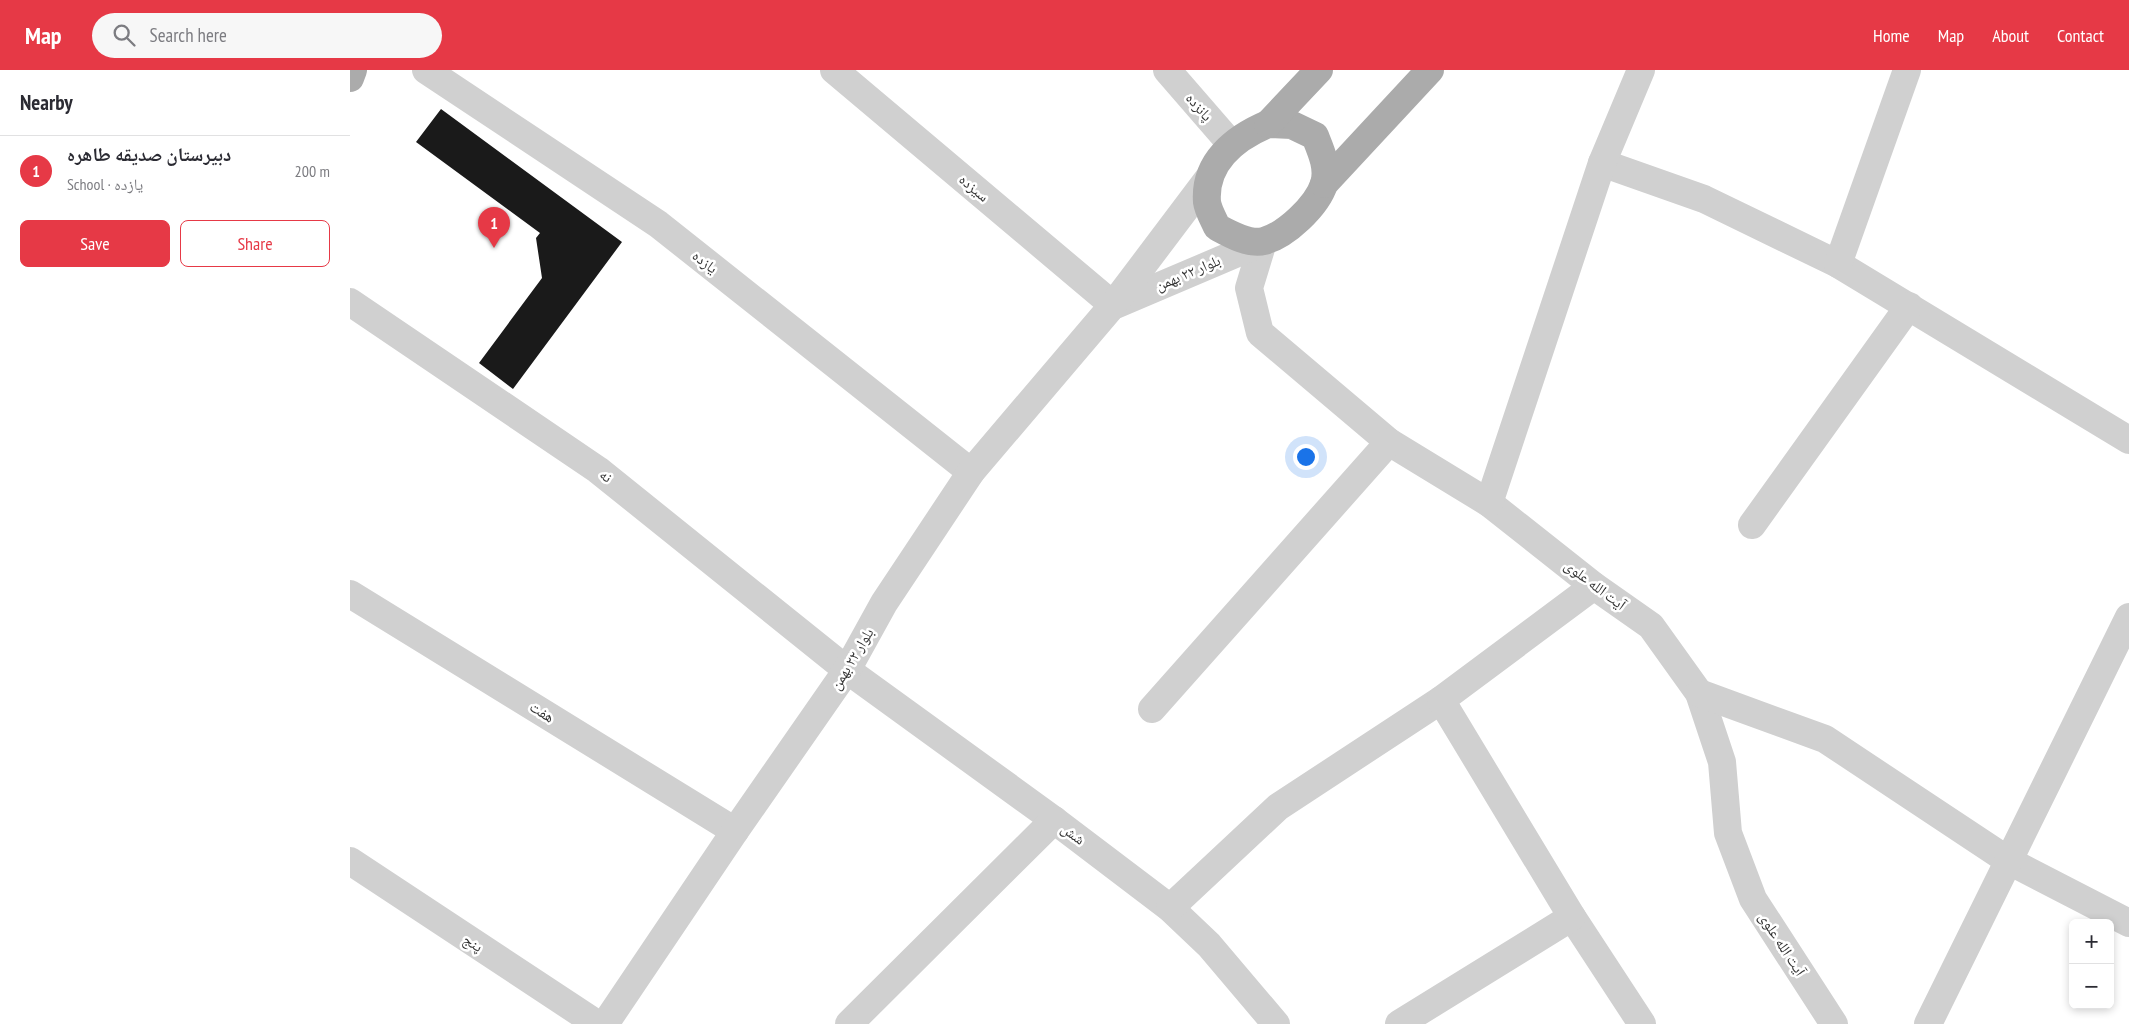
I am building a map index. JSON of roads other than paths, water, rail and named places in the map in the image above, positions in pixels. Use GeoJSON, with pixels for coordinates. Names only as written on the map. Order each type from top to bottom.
{"type":"FeatureCollection","features":[{"type":"Feature","properties":{"kind":"main road"},"geometry":{"type":"LineString","coordinates":[[350,78],[353,70]]}},
{"type":"Feature","properties":{"kind":"main road"},"geometry":{"type":"LineString","coordinates":[[1319,70],[1268,124],[1247,133],[1218,160],[1208,180],[1207,204],[1217,227],[1240,239],[1263,242],[1284,231],[1301,218],[1314,203],[1324,184],[1430,70]]}},
{"type":"Feature","properties":{"kind":"main road"},"geometry":{"type":"LineString","coordinates":[[1268,124],[1292,125],[1315,136],[1325,159],[1324,184]]}},
{"type":"Feature","properties":{"kind":"street","name":"یازده"},"geometry":{"type":"LineString","coordinates":[[426,70],[658,224],[971,472]]}},
{"type":"Feature","properties":{"kind":"street","name":"سیزده"},"geometry":{"type":"LineString","coordinates":[[834,70],[1113,305]]}},
{"type":"Feature","properties":{"kind":"street","name":"پانزده"},"geometry":{"type":"LineString","coordinates":[[1167,70],[1232,145]]}},
{"type":"Feature","properties":{"kind":"street"},"geometry":{"type":"LineString","coordinates":[[1489,503],[1602,162],[1641,70]]}},
{"type":"Feature","properties":{"kind":"street"},"geometry":{"type":"LineString","coordinates":[[1838,264],[1907,70]]}},
{"type":"Feature","properties":{"kind":"street"},"geometry":{"type":"LineString","coordinates":[[1602,162],[1704,199],[1838,264],[2129,440]]}},
{"type":"Feature","properties":{"kind":"street","name":"بلوار ۲۲ بهمن"},"geometry":{"type":"LineString","coordinates":[[604,1024],[734,831],[848,670],[884,603],[971,472],[1113,305],[1208,180]]}},
{"type":"Feature","properties":{"kind":"street","name":"بلوار ۲۲ بهمن"},"geometry":{"type":"LineString","coordinates":[[1113,305],[1263,242]]}},
{"type":"Feature","properties":{"kind":"street","name":"آیت الله علوی"},"geometry":{"type":"LineString","coordinates":[[1263,242],[1249,288],[1260,333],[1389,442],[1489,503],[1594,586],[1651,626],[1699,694],[1722,762],[1728,833],[1752,899],[1834,1024]]}},
{"type":"Feature","properties":{"kind":"street","name":"نه"},"geometry":{"type":"LineString","coordinates":[[350,302],[598,470],[848,670]]}},
{"type":"Feature","properties":{"kind":"street"},"geometry":{"type":"LineString","coordinates":[[1752,524],[1910,306]]}},
{"type":"Feature","properties":{"kind":"street"},"geometry":{"type":"LineString","coordinates":[[1152,709],[1389,442]]}},
{"type":"Feature","properties":{"kind":"street"},"geometry":{"type":"LineString","coordinates":[[1170,908],[1278,807],[1441,700],[1594,586]]}},
{"type":"Feature","properties":{"kind":"street","name":"هفت"},"geometry":{"type":"LineString","coordinates":[[350,594],[734,831]]}},
{"type":"Feature","properties":{"kind":"street"},"geometry":{"type":"LineString","coordinates":[[1928,1024],[2129,617]]}},
{"type":"Feature","properties":{"kind":"street","name":"شش"},"geometry":{"type":"LineString","coordinates":[[848,670],[1054,820],[1170,908],[1209,945],[1276,1024]]}},
{"type":"Feature","properties":{"kind":"street"},"geometry":{"type":"LineString","coordinates":[[1699,694],[1825,739],[2008,862],[2129,923]]}},
{"type":"Feature","properties":{"kind":"street"},"geometry":{"type":"LineString","coordinates":[[1441,700],[1572,917],[1642,1024]]}},
{"type":"Feature","properties":{"kind":"street"},"geometry":{"type":"LineString","coordinates":[[848,1024],[1054,820]]}},
{"type":"Feature","properties":{"kind":"street","name":"پنج"},"geometry":{"type":"LineString","coordinates":[[350,862],[597,1024]]}},
{"type":"Feature","properties":{"kind":"street"},"geometry":{"type":"LineString","coordinates":[[1399,1024],[1572,917]]}},
{"type":"Feature","properties":{"kind":"place","name":"دبیرستان صدیقه طاهره"},"geometry":{"type":"Point","coordinates":[494,248]}}]}
